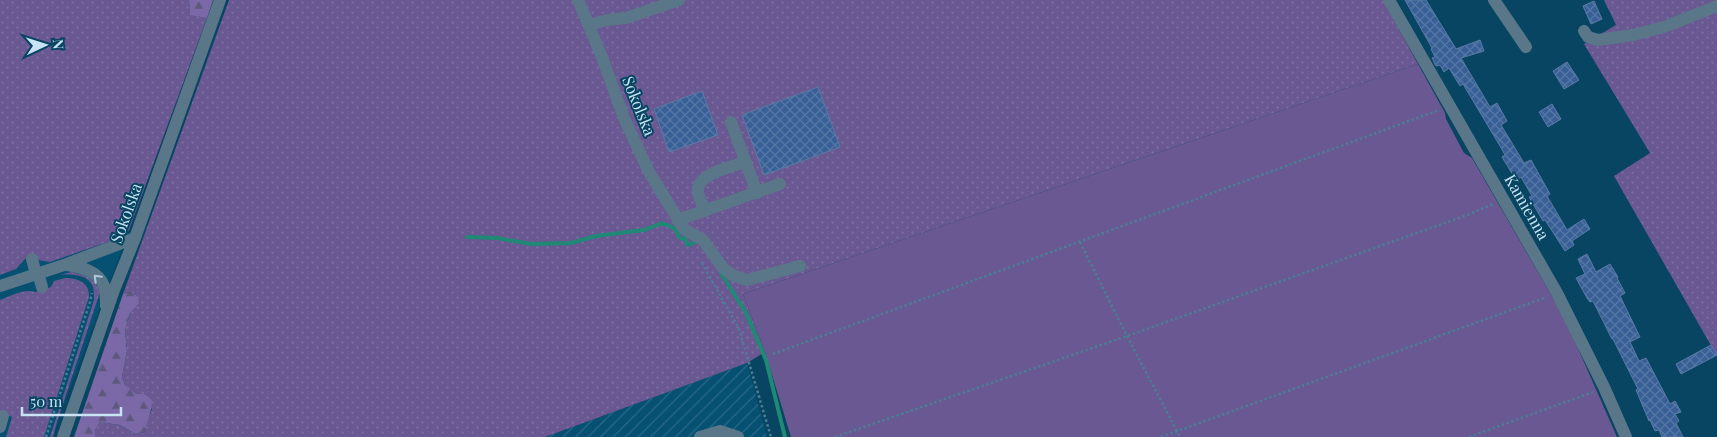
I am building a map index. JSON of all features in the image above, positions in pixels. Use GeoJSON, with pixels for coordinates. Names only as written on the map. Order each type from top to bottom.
{"type":"FeatureCollection","features":[{"type":"Feature","properties":{"kind":"street","name":"Sokolska"},"geometry":{"type":"LineString","coordinates":[[63,437],[220,0]]}},
{"type":"Feature","properties":{"kind":"street","name":"Sokolska"},"geometry":{"type":"LineString","coordinates":[[578,0],[602,57],[624,118],[649,172],[684,229],[703,240],[723,268],[734,276],[747,280],[800,266]]}},
{"type":"Feature","properties":{"kind":"street"},"geometry":{"type":"LineString","coordinates":[[589,25],[607,20],[626,18],[679,0]]}},
{"type":"Feature","properties":{"kind":"street","name":"Kamienna"},"geometry":{"type":"LineString","coordinates":[[1388,0],[1557,293],[1604,387],[1626,437]]}},
{"type":"Feature","properties":{"kind":"street"},"geometry":{"type":"LineString","coordinates":[[1494,0],[1526,47]]}},
{"type":"Feature","properties":{"kind":"street"},"geometry":{"type":"LineString","coordinates":[[1584,31],[1588,37],[1598,40],[1633,35],[1664,27],[1717,6]]}},
{"type":"Feature","properties":{"kind":"street"},"geometry":{"type":"LineString","coordinates":[[731,122],[756,193]]}},
{"type":"Feature","properties":{"kind":"street"},"geometry":{"type":"LineString","coordinates":[[705,211],[697,190],[699,183],[709,175],[745,162]]}},
{"type":"Feature","properties":{"kind":"street"},"geometry":{"type":"LineString","coordinates":[[678,220],[780,184]]}},
{"type":"Feature","properties":{"kind":"street"},"geometry":{"type":"LineString","coordinates":[[0,286],[64,265],[134,238]]}},
{"type":"Feature","properties":{"kind":"street"},"geometry":{"type":"LineString","coordinates":[[32,260],[42,287]]}},
{"type":"Feature","properties":{"kind":"street"},"geometry":{"type":"LineString","coordinates":[[64,265],[82,267],[99,278],[104,286],[107,311]]}},
{"type":"Feature","properties":{"kind":"street"},"geometry":{"type":"LineString","coordinates":[[700,437],[720,431],[738,437]]}},
{"type":"Feature","properties":{"kind":"path"},"geometry":{"type":"LineString","coordinates":[[773,354],[1449,105]]}},
{"type":"Feature","properties":{"kind":"path"},"geometry":{"type":"LineString","coordinates":[[835,437],[1470,214],[1503,199]]}},
{"type":"Feature","properties":{"kind":"path"},"geometry":{"type":"LineString","coordinates":[[1080,242],[1180,437]]}},
{"type":"Feature","properties":{"kind":"path"},"geometry":{"type":"LineString","coordinates":[[700,259],[739,329],[772,437]]}},
{"type":"Feature","properties":{"kind":"path"},"geometry":{"type":"LineString","coordinates":[[46,437],[90,302],[92,292],[90,286]]}},
{"type":"Feature","properties":{"kind":"path"},"geometry":{"type":"LineString","coordinates":[[1161,437],[1557,293]]}},
{"type":"Feature","properties":{"kind":"path"},"geometry":{"type":"LineString","coordinates":[[1469,437],[1604,387]]}},
{"type":"Feature","properties":{"kind":"shaded area"},"geometry":{"type":"Polygon","coordinates":[[[0,0],[189,0],[190,14],[207,18],[129,230],[119,238],[50,262],[26,258],[16,269],[0,275],[0,0]]]}},
{"type":"Feature","properties":{"kind":"shaded area"},"geometry":{"type":"Polygon","coordinates":[[[229,0],[1383,0],[1418,64],[743,294],[765,352],[747,363],[545,437],[95,437],[95,430],[100,422],[120,425],[136,434],[145,432],[152,409],[125,385],[122,377],[127,351],[125,331],[130,313],[139,304],[131,292],[123,294],[229,0]]]}},
{"type":"Feature","properties":{"kind":"shaded area"},"geometry":{"type":"Polygon","coordinates":[[[1604,0],[1717,0],[1717,356],[1614,176],[1650,153],[1584,44],[1616,25],[1604,0]]]}},
{"type":"Feature","properties":{"kind":"shaded area"},"geometry":{"type":"Polygon","coordinates":[[[1418,64],[1464,153],[1472,158],[1565,319],[1617,437],[791,437],[765,352],[743,294],[1418,64]]]}},
{"type":"Feature","properties":{"kind":"shaded area"},"geometry":{"type":"Polygon","coordinates":[[[129,230],[52,437],[0,437],[0,275],[16,269],[26,258],[37,256],[50,262],[119,238],[129,230]]]}},
{"type":"Feature","properties":{"kind":"shaded area"},"geometry":{"type":"Polygon","coordinates":[[[71,272],[92,280],[100,292],[53,437],[50,437],[94,300],[93,287],[87,279],[73,275],[59,275],[71,272]]]}},
{"type":"Feature","properties":{"kind":"shaded area"},"geometry":{"type":"Polygon","coordinates":[[[65,278],[82,282],[88,288],[89,297],[44,437],[6,437],[12,417],[0,412],[0,300],[22,292],[35,292],[51,287],[54,281],[65,278]]]}},
{"type":"Feature","properties":{"kind":"shaded area"},"geometry":{"type":"Polygon","coordinates":[[[747,363],[767,437],[545,437],[747,363]]]}},
{"type":"Feature","properties":{"kind":"green space"},"geometry":{"type":"Polygon","coordinates":[[[189,0],[213,0],[207,18],[190,15],[189,0]]]}},
{"type":"Feature","properties":{"kind":"green space"},"geometry":{"type":"Polygon","coordinates":[[[131,292],[138,297],[139,304],[130,313],[125,331],[127,351],[122,377],[125,385],[136,394],[144,394],[152,400],[145,432],[136,434],[120,425],[100,422],[95,430],[95,437],[74,437],[123,294],[131,292]]]}},
{"type":"Feature","properties":{"kind":"building"},"geometry":{"type":"Polygon","coordinates":[[[1405,0],[1426,0],[1456,49],[1480,40],[1484,51],[1461,58],[1490,107],[1497,103],[1507,121],[1501,125],[1524,163],[1531,160],[1550,194],[1547,196],[1567,230],[1584,219],[1590,229],[1572,241],[1574,245],[1565,251],[1545,220],[1543,221],[1529,197],[1532,196],[1521,177],[1516,180],[1502,157],[1505,155],[1463,84],[1460,86],[1449,68],[1444,72],[1440,65],[1436,66],[1432,58],[1435,57],[1432,48],[1405,0]]]}},
{"type":"Feature","properties":{"kind":"building"},"geometry":{"type":"Polygon","coordinates":[[[1594,1],[1602,19],[1591,24],[1583,6],[1594,1]]]}},
{"type":"Feature","properties":{"kind":"building"},"geometry":{"type":"Polygon","coordinates":[[[1567,62],[1579,80],[1564,89],[1553,71],[1567,62]]]}},
{"type":"Feature","properties":{"kind":"building"},"geometry":{"type":"Polygon","coordinates":[[[818,87],[840,147],[764,175],[742,115],[818,87]]]}},
{"type":"Feature","properties":{"kind":"building"},"geometry":{"type":"Polygon","coordinates":[[[702,91],[718,135],[669,152],[654,109],[702,91]]]}},
{"type":"Feature","properties":{"kind":"building"},"geometry":{"type":"Polygon","coordinates":[[[1552,104],[1561,119],[1548,127],[1539,112],[1552,104]]]}},
{"type":"Feature","properties":{"kind":"building"},"geometry":{"type":"Polygon","coordinates":[[[1587,254],[1596,272],[1610,264],[1618,277],[1625,293],[1620,296],[1640,337],[1630,342],[1639,361],[1646,358],[1670,404],[1675,401],[1681,412],[1675,414],[1679,421],[1676,423],[1683,437],[1662,437],[1659,430],[1655,431],[1649,421],[1636,390],[1638,389],[1613,339],[1593,301],[1590,302],[1587,298],[1576,278],[1585,274],[1578,259],[1587,254]]]}},
{"type":"Feature","properties":{"kind":"building"},"geometry":{"type":"Polygon","coordinates":[[[1711,345],[1717,355],[1681,374],[1676,364],[1711,345]]]}},
{"type":"Feature","properties":{"kind":"waterway"},"geometry":{"type":"LineString","coordinates":[[467,237],[497,238],[531,244],[571,243],[596,236],[644,230],[662,223],[674,228],[680,238],[685,239],[688,245],[698,241]]}},
{"type":"Feature","properties":{"kind":"waterway"},"geometry":{"type":"LineString","coordinates":[[721,273],[746,313],[766,360],[785,437]]}}]}
